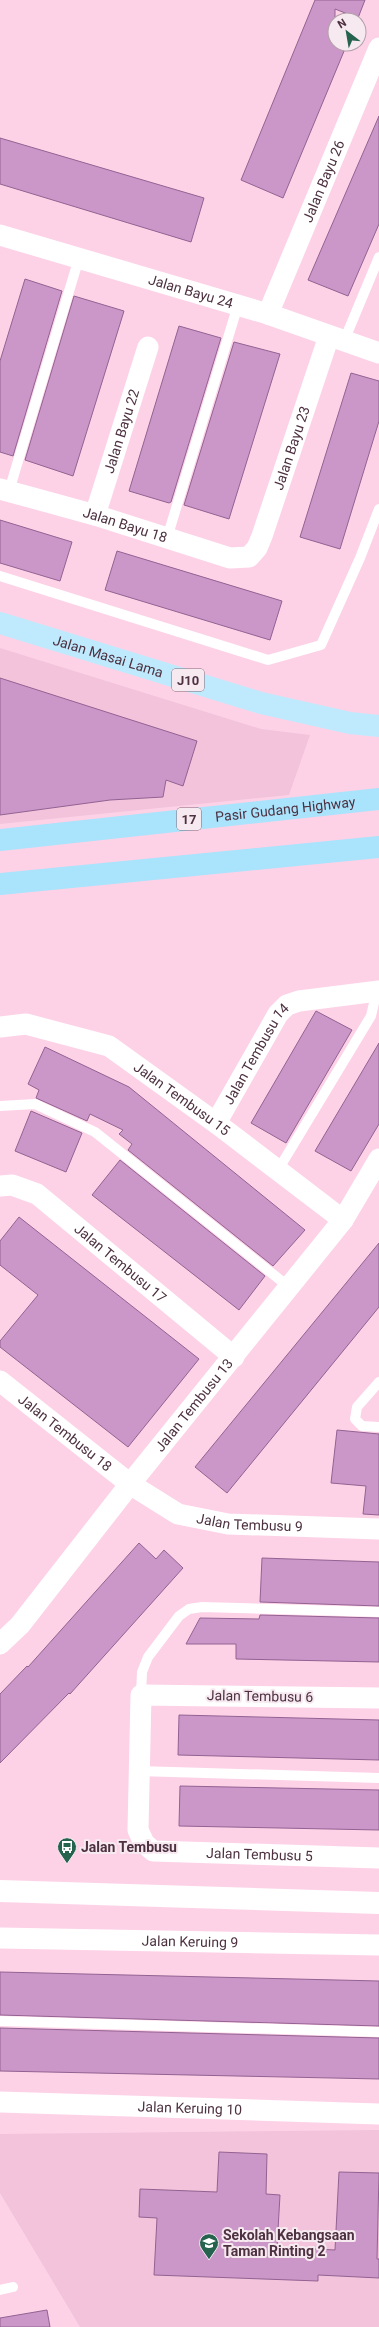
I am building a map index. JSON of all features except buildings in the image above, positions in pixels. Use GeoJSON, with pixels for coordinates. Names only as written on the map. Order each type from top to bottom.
{"type":"FeatureCollection","features":[{"type":"Feature","properties":{"kind":"highway","name":"Pasir Gudang Highway"},"geometry":{"type":"LineString","coordinates":[[0,840],[379,799]]}},
{"type":"Feature","properties":{"kind":"highway"},"geometry":{"type":"LineString","coordinates":[[0,884],[379,847]]}},
{"type":"Feature","properties":{"kind":"main road","name":"Jalan Masai Lama"},"geometry":{"type":"LineString","coordinates":[[0,623],[261,703],[350,723],[379,726]]}},
{"type":"Feature","properties":{"kind":"street","name":"Jalan Bayu 26"},"geometry":{"type":"LineString","coordinates":[[268,314],[379,48]]}},
{"type":"Feature","properties":{"kind":"street","name":"Jalan Bayu 24"},"geometry":{"type":"LineString","coordinates":[[0,235],[268,314],[379,353]]}},
{"type":"Feature","properties":{"kind":"street","name":"Jalan Bayu 23"},"geometry":{"type":"LineString","coordinates":[[249,557],[257,548],[262,536],[337,339]]}},
{"type":"Feature","properties":{"kind":"street","name":"Jalan Bayu 22"},"geometry":{"type":"LineString","coordinates":[[95,515],[148,347]]}},
{"type":"Feature","properties":{"kind":"street","name":"Jalan Bayu 18"},"geometry":{"type":"LineString","coordinates":[[4,490],[95,515],[230,558],[249,557]]}},
{"type":"Feature","properties":{"kind":"street","name":"Jalan Tembusu 14"},"geometry":{"type":"LineString","coordinates":[[216,1123],[278,1014],[287,1005],[299,1001],[375,992]]}},
{"type":"Feature","properties":{"kind":"street","name":"Jalan Tembusu 15"},"geometry":{"type":"LineString","coordinates":[[0,1026],[26,1024],[109,1046],[216,1123],[343,1220]]}},
{"type":"Feature","properties":{"kind":"street","name":"Jalan Tembusu 13"},"geometry":{"type":"LineString","coordinates":[[0,1644],[20,1625],[130,1484],[343,1220],[379,1159]]}},
{"type":"Feature","properties":{"kind":"street","name":"Jalan Tembusu 17"},"geometry":{"type":"LineString","coordinates":[[0,1186],[12,1185],[37,1194],[234,1357]]}},
{"type":"Feature","properties":{"kind":"street","name":"Jalan Tembusu 18"},"geometry":{"type":"LineString","coordinates":[[0,1381],[130,1484]]}},
{"type":"Feature","properties":{"kind":"street","name":"Jalan Tembusu 9"},"geometry":{"type":"LineString","coordinates":[[130,1484],[178,1514],[228,1524],[379,1529]]}},
{"type":"Feature","properties":{"kind":"street","name":"Jalan Tembusu 6"},"geometry":{"type":"LineString","coordinates":[[141,1695],[379,1698]]}},
{"type":"Feature","properties":{"kind":"street"},"geometry":{"type":"LineString","coordinates":[[138,1771],[141,1695]]}},
{"type":"Feature","properties":{"kind":"street","name":"Jalan Tembusu 5"},"geometry":{"type":"LineString","coordinates":[[138,1771],[138,1830],[144,1843],[153,1851],[379,1858]]}},
{"type":"Feature","properties":{"kind":"street"},"geometry":{"type":"LineString","coordinates":[[0,1891],[379,1903]]}},
{"type":"Feature","properties":{"kind":"street","name":"Jalan Keruing 9"},"geometry":{"type":"LineString","coordinates":[[0,1938],[379,1945]]}},
{"type":"Feature","properties":{"kind":"street","name":"Jalan Keruing 10"},"geometry":{"type":"LineString","coordinates":[[0,2102],[379,2114]]}},
{"type":"Feature","properties":{"kind":"lane"},"geometry":{"type":"LineString","coordinates":[[337,339],[379,257]]}},
{"type":"Feature","properties":{"kind":"lane"},"geometry":{"type":"LineString","coordinates":[[4,490],[79,258]]}},
{"type":"Feature","properties":{"kind":"lane"},"geometry":{"type":"LineString","coordinates":[[167,538],[238,305]]}},
{"type":"Feature","properties":{"kind":"lane"},"geometry":{"type":"LineString","coordinates":[[0,576],[268,660],[321,645],[360,558],[379,509]]}},
{"type":"Feature","properties":{"kind":"lane"},"geometry":{"type":"LineString","coordinates":[[278,1170],[371,1016],[375,992]]}},
{"type":"Feature","properties":{"kind":"lane"},"geometry":{"type":"LineString","coordinates":[[0,1106],[35,1104],[95,1132],[289,1288]]}},
{"type":"Feature","properties":{"kind":"lane"},"geometry":{"type":"LineString","coordinates":[[379,1382],[357,1406],[355,1419],[362,1426],[379,1427]]}},
{"type":"Feature","properties":{"kind":"lane"},"geometry":{"type":"LineString","coordinates":[[141,1695],[142,1672],[148,1657],[179,1616],[189,1609],[202,1607],[379,1612]]}},
{"type":"Feature","properties":{"kind":"lane"},"geometry":{"type":"LineString","coordinates":[[138,1771],[379,1778]]}},
{"type":"Feature","properties":{"kind":"lane"},"geometry":{"type":"LineString","coordinates":[[0,2021],[379,2032]]}},
{"type":"Feature","properties":{"kind":"lane"},"geometry":{"type":"LineString","coordinates":[[0,2290],[13,2288]]}},
{"type":"Feature","properties":{"kind":"shaded area"},"geometry":{"type":"Polygon","coordinates":[[[0,648],[261,729],[310,735],[289,795],[0,824],[0,648]]]}},
{"type":"Feature","properties":{"kind":"shaded area","name":"Sekolah Kebangsaan Taman Rinting 2"},"geometry":{"type":"Polygon","coordinates":[[[379,2130],[379,2327],[80,2327],[0,2193],[0,2134],[379,2130]]]}},
{"type":"Feature","properties":{"kind":"place","name":"Jalan Tembusu"},"geometry":{"type":"Point","coordinates":[67,1864]}},
{"type":"Feature","properties":{"kind":"place","name":"Sekolah Kebangsaan Taman Rinting 2"},"geometry":{"type":"Point","coordinates":[209,2260]}}]}
